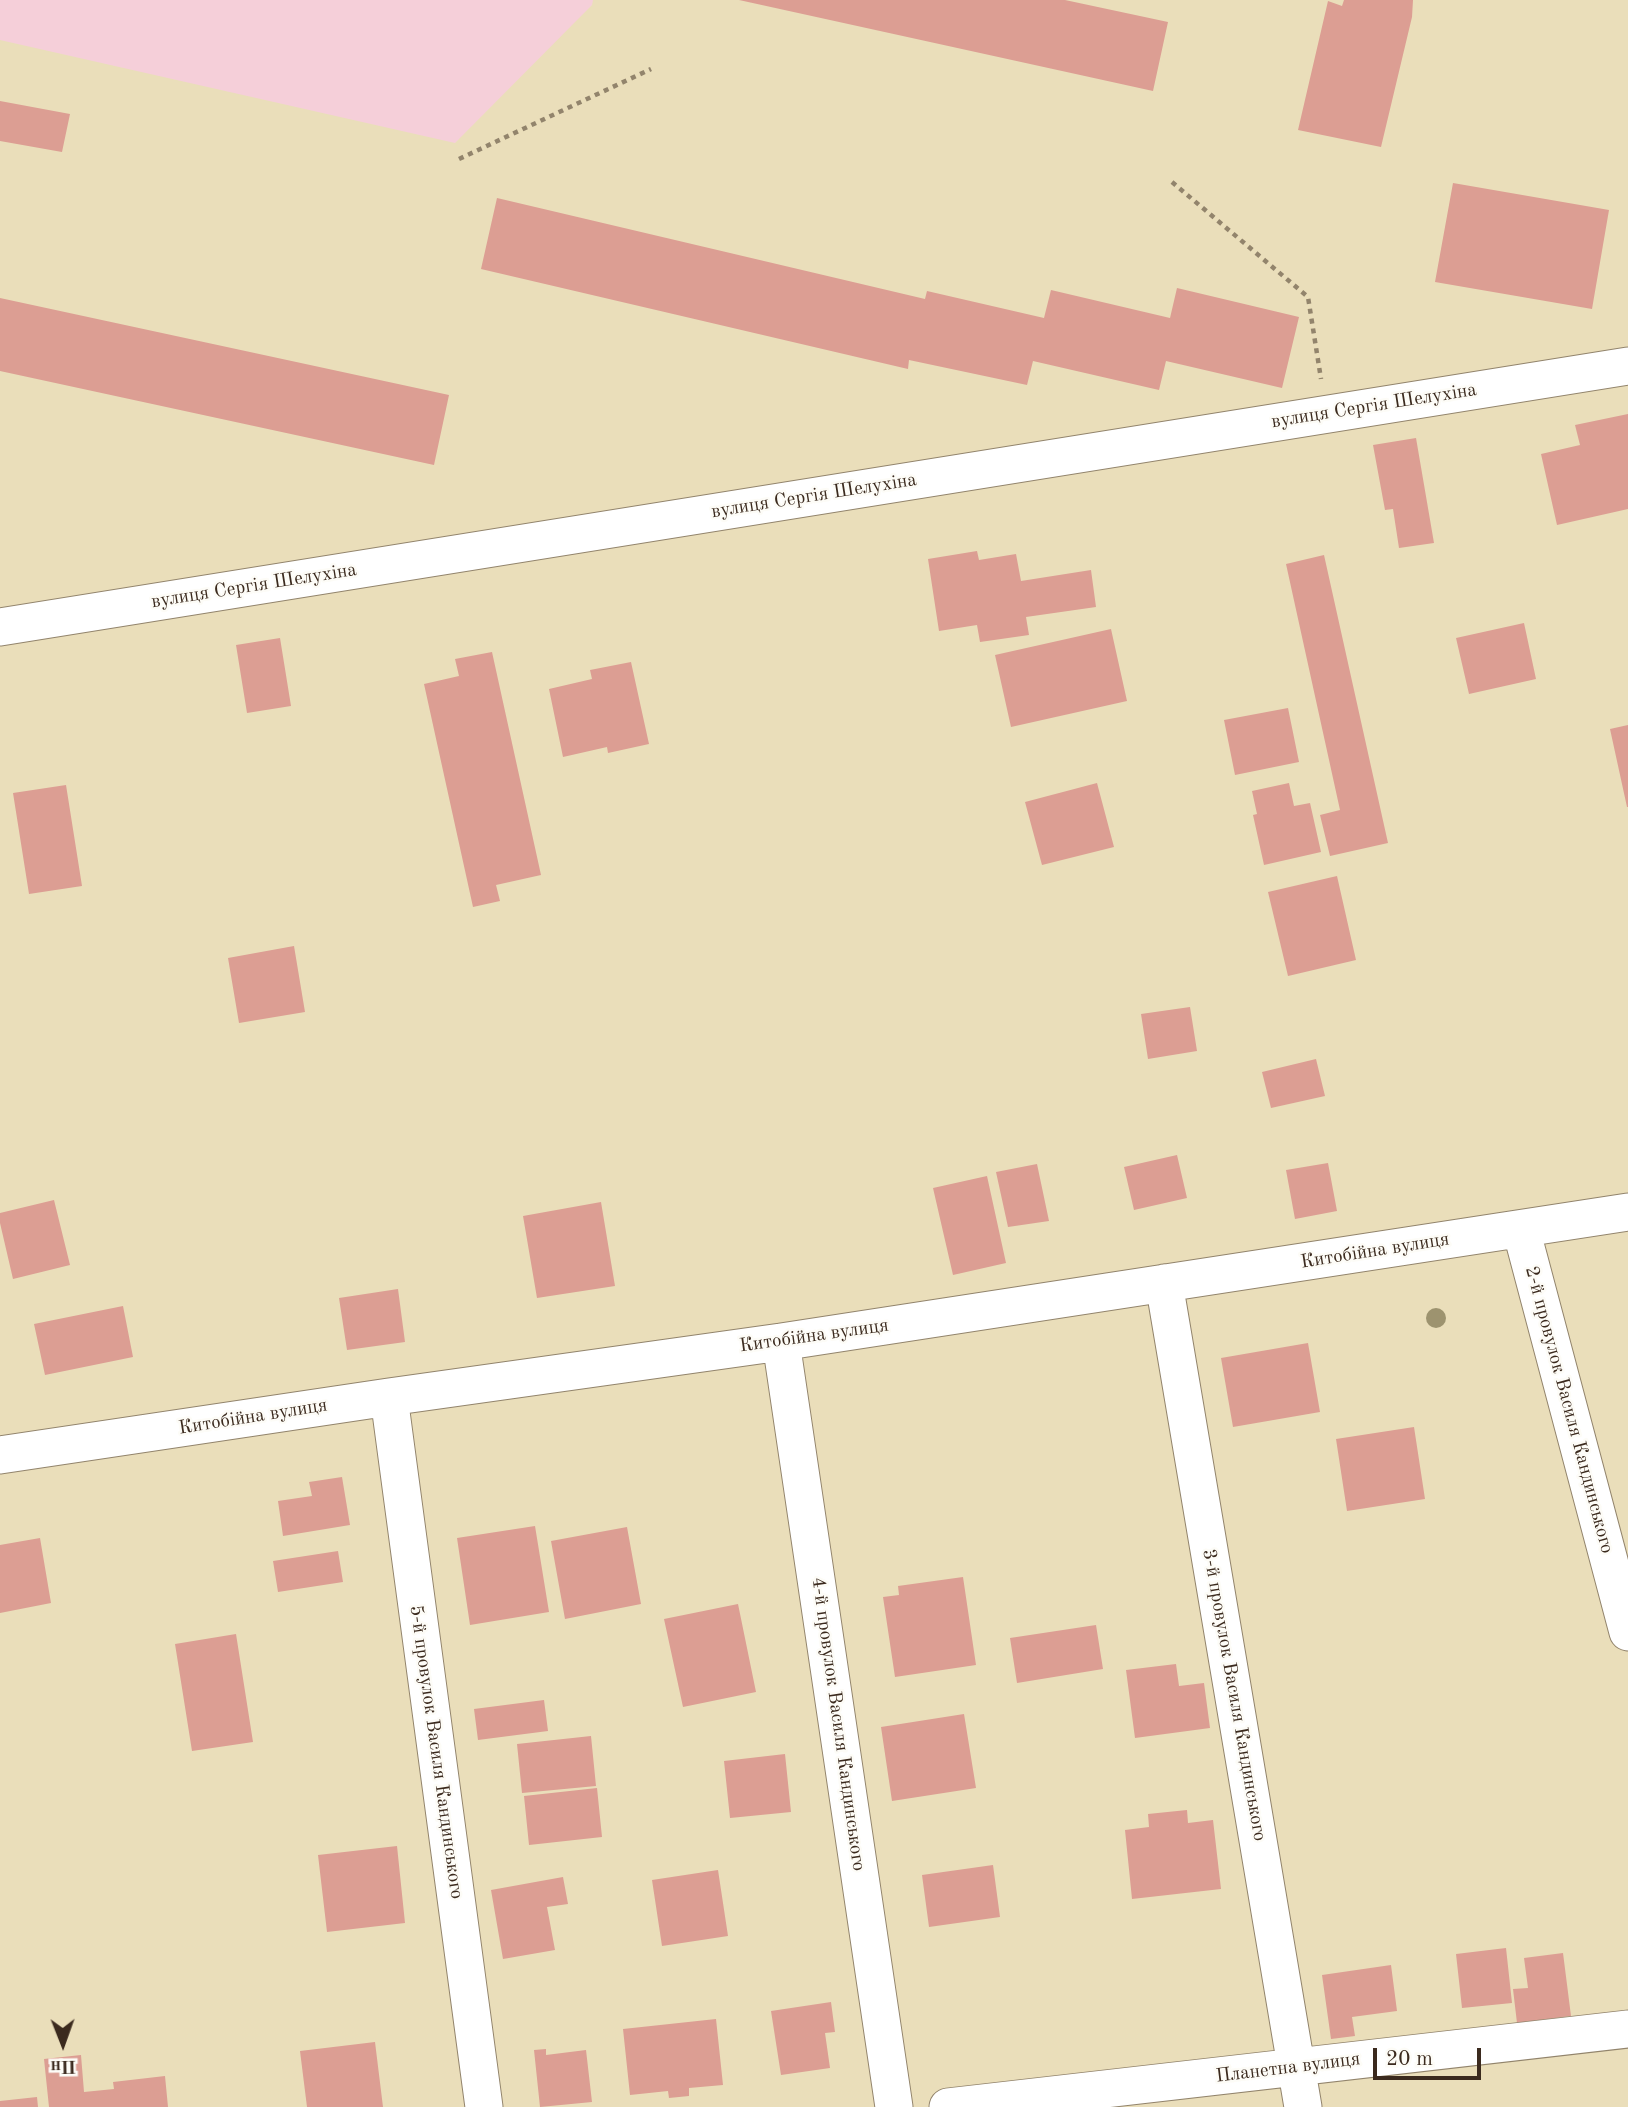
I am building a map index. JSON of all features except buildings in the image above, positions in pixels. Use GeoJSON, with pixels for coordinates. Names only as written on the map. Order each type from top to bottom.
{"type":"FeatureCollection","features":[{"type":"Feature","properties":{"kind":"street","name":"вулиця Сергія Шелухіна"},"geometry":{"type":"LineString","coordinates":[[0,626],[1628,366]]}},
{"type":"Feature","properties":{"kind":"street","name":"Китобійна вулиця"},"geometry":{"type":"LineString","coordinates":[[0,1455],[781,1342],[1628,1212]]}},
{"type":"Feature","properties":{"kind":"street","name":"2-й провулок Василя Кандинського"},"geometry":{"type":"LineString","coordinates":[[1521,1229],[1628,1632]]}},
{"type":"Feature","properties":{"kind":"street","name":"3-й провулок Василя Кандинського"},"geometry":{"type":"LineString","coordinates":[[1164,1283],[1303,2107]]}},
{"type":"Feature","properties":{"kind":"street","name":"4-й провулок Василя Кандинського"},"geometry":{"type":"LineString","coordinates":[[781,1342],[894,2107]]}},
{"type":"Feature","properties":{"kind":"street","name":"5-й провулок Василя Кандинського"},"geometry":{"type":"LineString","coordinates":[[389,1397],[484,2107]]}},
{"type":"Feature","properties":{"kind":"street","name":"Планетна вулиця"},"geometry":{"type":"LineString","coordinates":[[948,2107],[1628,2029]]}},
{"type":"Feature","properties":{"kind":"path"},"geometry":{"type":"LineString","coordinates":[[459,159],[651,69]]}},
{"type":"Feature","properties":{"kind":"path"},"geometry":{"type":"LineString","coordinates":[[1172,182],[1308,297],[1326,414]]}},
{"type":"Feature","properties":{"kind":"shaded area"},"geometry":{"type":"Polygon","coordinates":[[[0,0],[593,0],[592,5],[455,143],[0,40],[0,0]]]}}]}
